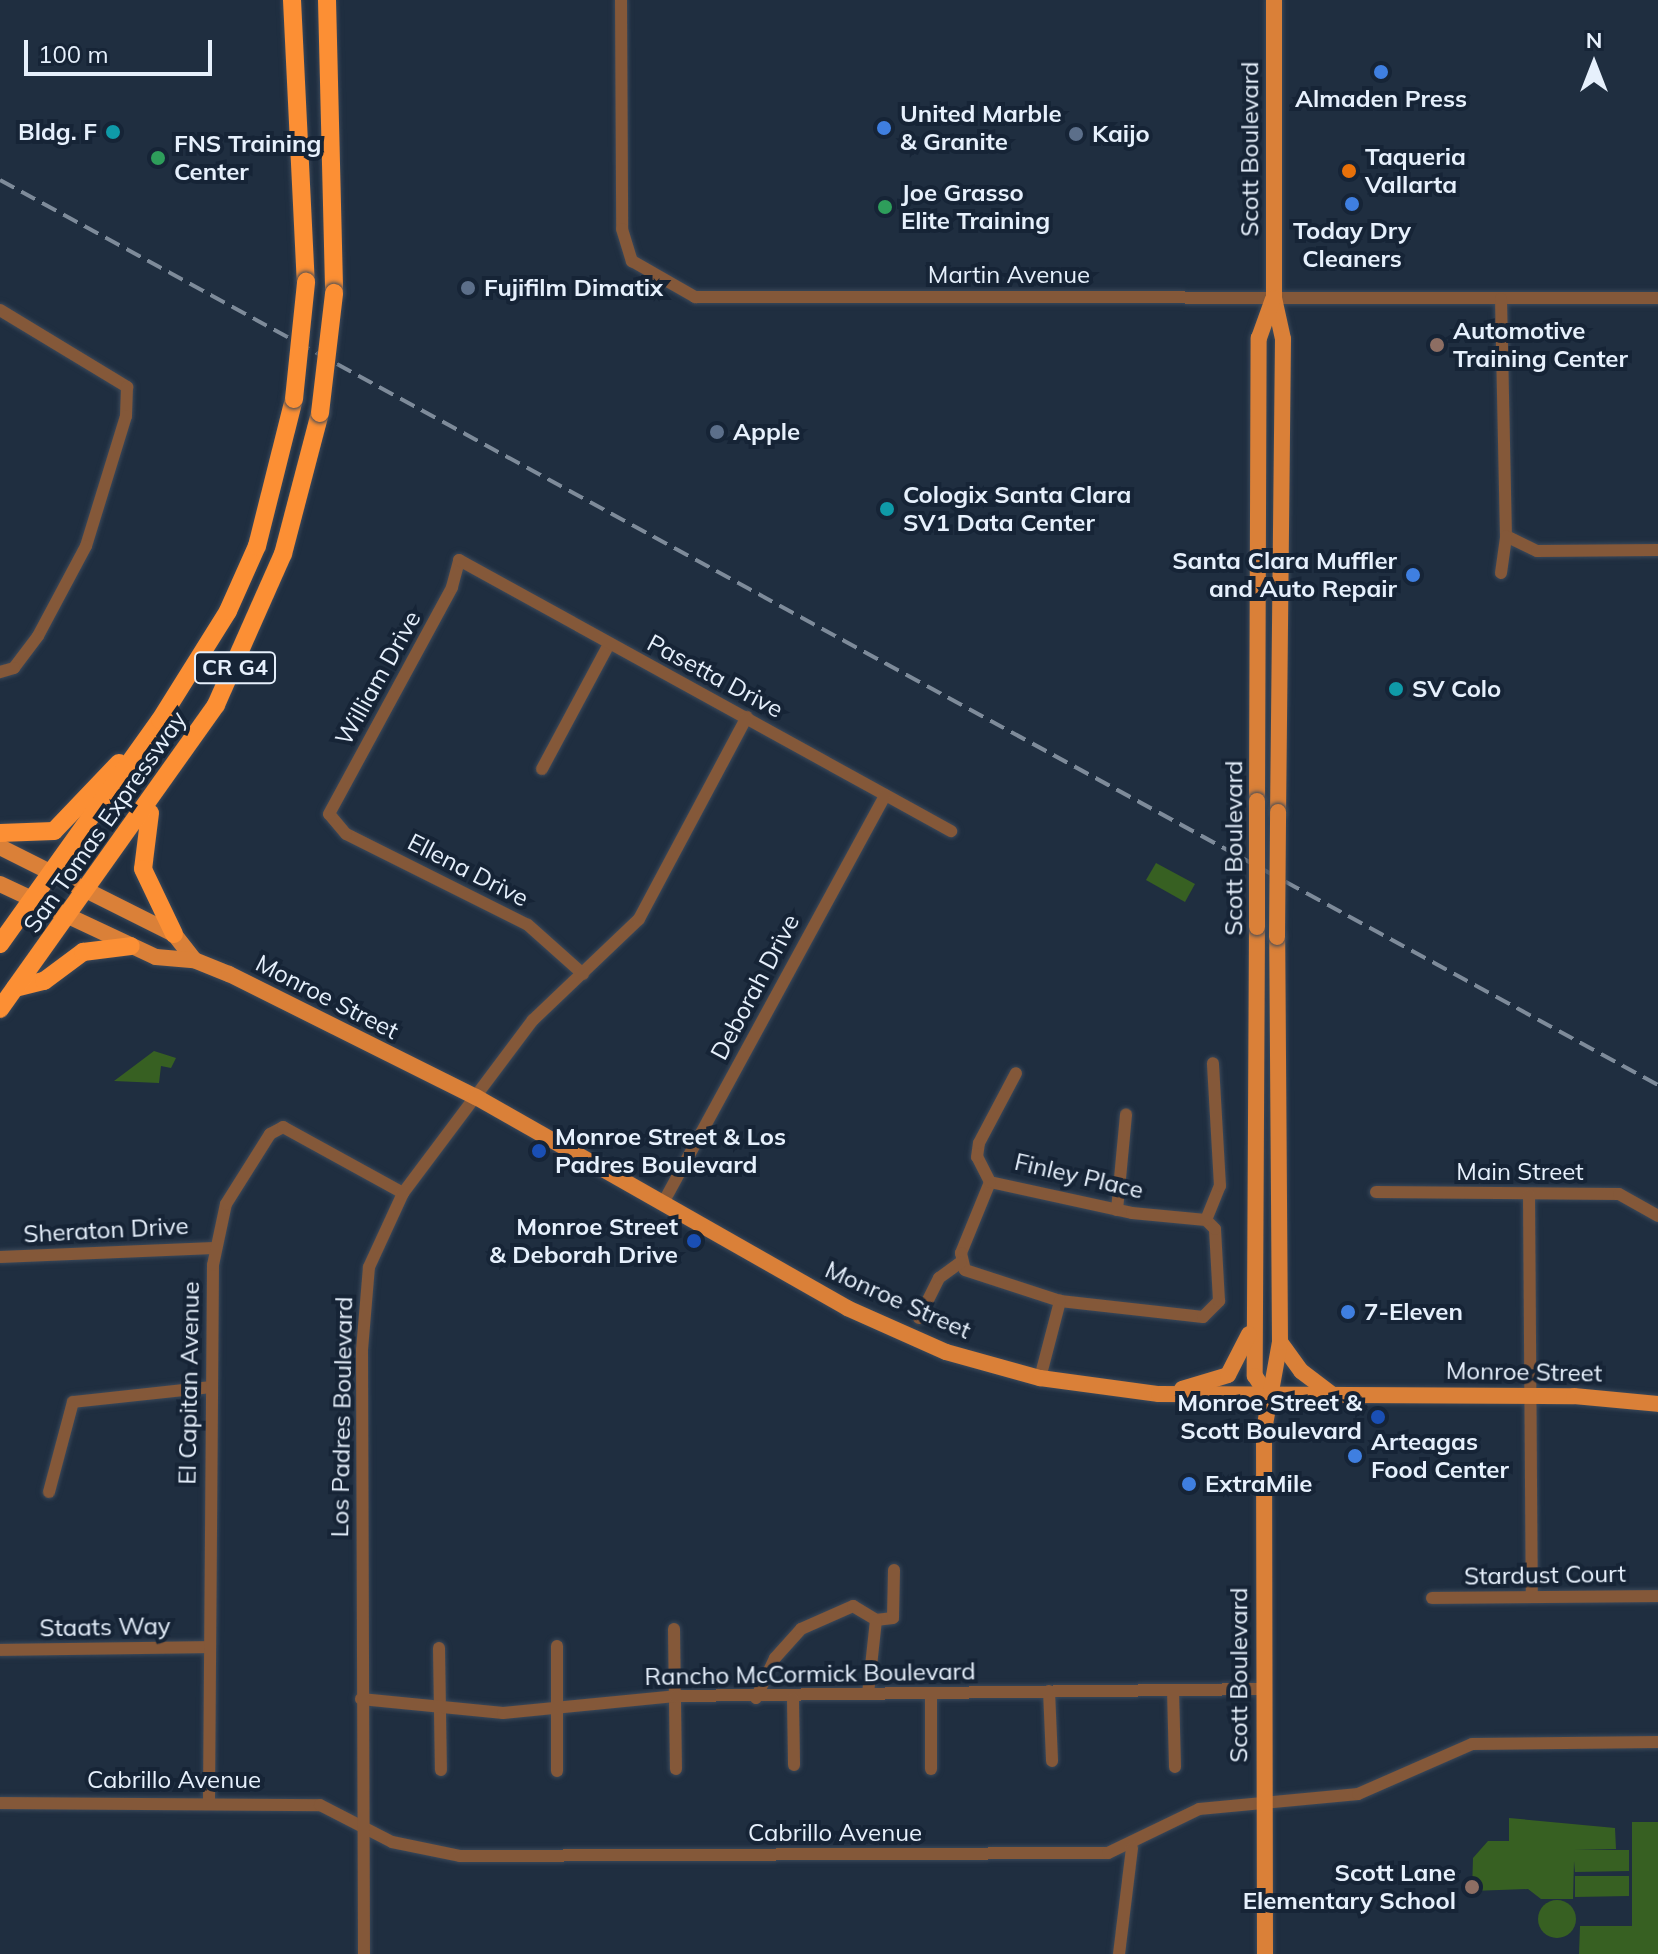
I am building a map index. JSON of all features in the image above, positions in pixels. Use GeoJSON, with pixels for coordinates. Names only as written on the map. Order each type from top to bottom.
{"type":"FeatureCollection","features":[{"type":"Feature","properties":{"kind":"highway","name":"San Tomas Expressway"},"geometry":{"type":"LineString","coordinates":[[0,944],[160,720],[257,546],[294,399],[306,282],[292,0]]}},
{"type":"Feature","properties":{"kind":"highway","name":"San Tomas Expressway"},"geometry":{"type":"LineString","coordinates":[[0,1009],[151,805],[216,705],[252,633],[283,554],[320,413],[334,293],[327,0]]}},
{"type":"Feature","properties":{"kind":"highway"},"geometry":{"type":"LineString","coordinates":[[0,833],[54,831],[160,720]]}},
{"type":"Feature","properties":{"kind":"highway"},"geometry":{"type":"LineString","coordinates":[[151,805],[143,869],[174,934]]}},
{"type":"Feature","properties":{"kind":"highway"},"geometry":{"type":"LineString","coordinates":[[15,988],[44,981],[83,952],[131,946]]}},
{"type":"Feature","properties":{"kind":"main road","name":"Scott Boulevard"},"geometry":{"type":"LineString","coordinates":[[1265,1954],[1262,1689],[1268,1396],[1280,1342],[1277,937],[1283,354],[1274,298],[1274,0]]}},
{"type":"Feature","properties":{"kind":"main road","name":"Scott Boulevard"},"geometry":{"type":"LineString","coordinates":[[1268,1396],[1255,1376],[1259,338],[1274,298]]}},
{"type":"Feature","properties":{"kind":"main road","name":"Monroe Street"},"geometry":{"type":"LineString","coordinates":[[0,847],[174,934],[194,960]]}},
{"type":"Feature","properties":{"kind":"main road","name":"Monroe Street"},"geometry":{"type":"LineString","coordinates":[[0,884],[156,957],[194,960],[476,1097],[664,1201],[847,1308],[946,1352],[1040,1378],[1159,1394],[1530,1395],[1658,1404]]}},
{"type":"Feature","properties":{"kind":"main road"},"geometry":{"type":"LineString","coordinates":[[1159,1394],[1215,1382],[1237,1367],[1255,1304]]}},
{"type":"Feature","properties":{"kind":"main road"},"geometry":{"type":"LineString","coordinates":[[1280,1342],[1301,1371],[1333,1395]]}},
{"type":"Feature","properties":{"kind":"street","name":"Martin Avenue"},"geometry":{"type":"LineString","coordinates":[[621,0],[622,229],[632,261],[695,297],[1658,298]]}},
{"type":"Feature","properties":{"kind":"street"},"geometry":{"type":"LineString","coordinates":[[1501,299],[1506,536],[1501,573]]}},
{"type":"Feature","properties":{"kind":"street"},"geometry":{"type":"LineString","coordinates":[[0,310],[127,387],[126,416],[86,546],[38,636],[14,668],[0,672]]}},
{"type":"Feature","properties":{"kind":"street"},"geometry":{"type":"LineString","coordinates":[[1506,536],[1537,551],[1658,550]]}},
{"type":"Feature","properties":{"kind":"street","name":"Pasetta Drive"},"geometry":{"type":"LineString","coordinates":[[459,560],[951,831]]}},
{"type":"Feature","properties":{"kind":"street","name":"William Drive"},"geometry":{"type":"LineString","coordinates":[[329,814],[452,587],[459,560]]}},
{"type":"Feature","properties":{"kind":"street"},"geometry":{"type":"LineString","coordinates":[[542,769],[609,644]]}},
{"type":"Feature","properties":{"kind":"street","name":"Los Padres Boulevard"},"geometry":{"type":"LineString","coordinates":[[364,1954],[361,1699],[364,1295],[377,1244],[403,1193],[533,1020],[639,919],[747,717]]}},
{"type":"Feature","properties":{"kind":"street","name":"Deborah Drive"},"geometry":{"type":"LineString","coordinates":[[664,1201],[885,795]]}},
{"type":"Feature","properties":{"kind":"street","name":"Ellena Drive"},"geometry":{"type":"LineString","coordinates":[[329,814],[346,834],[528,925],[583,974]]}},
{"type":"Feature","properties":{"kind":"street"},"geometry":{"type":"LineString","coordinates":[[961,1262],[965,1270],[1060,1301],[1203,1317],[1219,1301],[1215,1229],[1206,1220],[1220,1186],[1213,1063]]}},
{"type":"Feature","properties":{"kind":"street"},"geometry":{"type":"LineString","coordinates":[[919,1318],[939,1278],[961,1262],[990,1182],[977,1157],[979,1143],[1016,1073]]}},
{"type":"Feature","properties":{"kind":"street"},"geometry":{"type":"LineString","coordinates":[[1117,1210],[1126,1114]]}},
{"type":"Feature","properties":{"kind":"street","name":"El Capitan Avenue"},"geometry":{"type":"LineString","coordinates":[[209,1799],[210,1387],[214,1248],[245,1171],[283,1127],[403,1193]]}},
{"type":"Feature","properties":{"kind":"street","name":"Finley Place"},"geometry":{"type":"LineString","coordinates":[[990,1182],[1117,1210],[1206,1220]]}},
{"type":"Feature","properties":{"kind":"street","name":"Main Street"},"geometry":{"type":"LineString","coordinates":[[1376,1192],[1619,1194],[1658,1216]]}},
{"type":"Feature","properties":{"kind":"street"},"geometry":{"type":"LineString","coordinates":[[1529,1195],[1532,1596]]}},
{"type":"Feature","properties":{"kind":"street","name":"Sheraton Drive"},"geometry":{"type":"LineString","coordinates":[[0,1257],[214,1248]]}},
{"type":"Feature","properties":{"kind":"street"},"geometry":{"type":"LineString","coordinates":[[1040,1378],[1060,1301]]}},
{"type":"Feature","properties":{"kind":"street"},"geometry":{"type":"LineString","coordinates":[[49,1492],[73,1402],[210,1387]]}},
{"type":"Feature","properties":{"kind":"street"},"geometry":{"type":"LineString","coordinates":[[756,1698],[775,1658],[801,1629],[853,1606],[876,1620],[893,1618],[894,1570]]}},
{"type":"Feature","properties":{"kind":"street","name":"Stardust Court"},"geometry":{"type":"LineString","coordinates":[[1432,1598],[1658,1596]]}},
{"type":"Feature","properties":{"kind":"street"},"geometry":{"type":"LineString","coordinates":[[868,1694],[876,1620]]}},
{"type":"Feature","properties":{"kind":"street"},"geometry":{"type":"LineString","coordinates":[[674,1629],[676,1769]]}},
{"type":"Feature","properties":{"kind":"street"},"geometry":{"type":"LineString","coordinates":[[557,1646],[557,1771]]}},
{"type":"Feature","properties":{"kind":"street","name":"Staats Way"},"geometry":{"type":"LineString","coordinates":[[0,1650],[210,1647]]}},
{"type":"Feature","properties":{"kind":"street"},"geometry":{"type":"LineString","coordinates":[[439,1648],[441,1770]]}},
{"type":"Feature","properties":{"kind":"street","name":"Rancho McCormick Boulevard"},"geometry":{"type":"LineString","coordinates":[[361,1699],[503,1713],[557,1703],[675,1696],[793,1699],[868,1694],[1262,1689]]}},
{"type":"Feature","properties":{"kind":"street"},"geometry":{"type":"LineString","coordinates":[[1173,1690],[1175,1767]]}},
{"type":"Feature","properties":{"kind":"street"},"geometry":{"type":"LineString","coordinates":[[1049,1691],[1052,1761]]}},
{"type":"Feature","properties":{"kind":"street"},"geometry":{"type":"LineString","coordinates":[[931,1693],[931,1769]]}},
{"type":"Feature","properties":{"kind":"street"},"geometry":{"type":"LineString","coordinates":[[793,1699],[794,1765]]}},
{"type":"Feature","properties":{"kind":"street","name":"Cabrillo Avenue"},"geometry":{"type":"LineString","coordinates":[[0,1803],[209,1799],[320,1805],[392,1842],[460,1856],[1132,1848],[1199,1809],[1358,1794],[1472,1744],[1658,1742]]}},
{"type":"Feature","properties":{"kind":"street"},"geometry":{"type":"LineString","coordinates":[[1119,1954],[1132,1848]]}},
{"type":"Feature","properties":{"kind":"green space"},"geometry":{"type":"Polygon","coordinates":[[[1156,863],[1195,884],[1185,902],[1146,880],[1156,863]]]}},
{"type":"Feature","properties":{"kind":"green space"},"geometry":{"type":"Polygon","coordinates":[[[154,1051],[176,1058],[171,1068],[161,1066],[159,1083],[114,1081],[154,1051]]]}},
{"type":"Feature","properties":{"kind":"green space"},"geometry":{"type":"Polygon","coordinates":[[[1509,1818],[1615,1828],[1616,1849],[1574,1850],[1629,1850],[1629,1871],[1575,1872],[1574,1861],[1573,1899],[1541,1899],[1528,1889],[1472,1891],[1473,1858],[1488,1841],[1509,1841],[1509,1818]]]}},
{"type":"Feature","properties":{"kind":"green space"},"geometry":{"type":"Polygon","coordinates":[[[1632,1822],[1658,1822],[1658,1954],[1579,1954],[1580,1926],[1632,1926],[1632,1822]]]}},
{"type":"Feature","properties":{"kind":"green space"},"geometry":{"type":"Polygon","coordinates":[[[1575,1876],[1629,1876],[1629,1896],[1575,1897],[1575,1876]]]}},
{"type":"Feature","properties":{"kind":"green space"},"geometry":{"type":"Polygon","coordinates":[[[1557,1900],[1571,1905],[1576,1919],[1571,1933],[1557,1938],[1543,1933],[1538,1919],[1543,1905],[1557,1900]]]}},
{"type":"Feature","properties":{"kind":"railway"},"geometry":{"type":"LineString","coordinates":[[0,180],[1658,1085]]}},
{"type":"Feature","properties":{"kind":"place","name":"Almaden Press"},"geometry":{"type":"Point","coordinates":[1381,72]}},
{"type":"Feature","properties":{"kind":"place","name":"United Marble & Granite"},"geometry":{"type":"Point","coordinates":[884,128]}},
{"type":"Feature","properties":{"kind":"place","name":"Bldg. F"},"geometry":{"type":"Point","coordinates":[113,132]}},
{"type":"Feature","properties":{"kind":"place","name":"Kaijo"},"geometry":{"type":"Point","coordinates":[1076,134]}},
{"type":"Feature","properties":{"kind":"place","name":"FNS Training Center"},"geometry":{"type":"Point","coordinates":[158,158]}},
{"type":"Feature","properties":{"kind":"place","name":"Taqueria Vallarta"},"geometry":{"type":"Point","coordinates":[1349,171]}},
{"type":"Feature","properties":{"kind":"place","name":"Today Dry Cleaners"},"geometry":{"type":"Point","coordinates":[1352,204]}},
{"type":"Feature","properties":{"kind":"place","name":"Joe Grasso Elite Training"},"geometry":{"type":"Point","coordinates":[885,207]}},
{"type":"Feature","properties":{"kind":"place","name":"Fujifilm Dimatix"},"geometry":{"type":"Point","coordinates":[468,288]}},
{"type":"Feature","properties":{"kind":"place","name":"Automotive Training Center"},"geometry":{"type":"Point","coordinates":[1437,345]}},
{"type":"Feature","properties":{"kind":"place","name":"Apple"},"geometry":{"type":"Point","coordinates":[717,432]}},
{"type":"Feature","properties":{"kind":"place","name":"Cologix Santa Clara SV1 Data Center"},"geometry":{"type":"Point","coordinates":[887,509]}},
{"type":"Feature","properties":{"kind":"place","name":"Santa Clara Muffler and Auto Repair"},"geometry":{"type":"Point","coordinates":[1413,575]}},
{"type":"Feature","properties":{"kind":"place","name":"SV Colo"},"geometry":{"type":"Point","coordinates":[1396,689]}},
{"type":"Feature","properties":{"kind":"place","name":"Monroe Street & Los Padres Boulevard"},"geometry":{"type":"Point","coordinates":[539,1151]}},
{"type":"Feature","properties":{"kind":"place","name":"Monroe Street & Deborah Drive"},"geometry":{"type":"Point","coordinates":[694,1241]}},
{"type":"Feature","properties":{"kind":"place","name":"7-Eleven"},"geometry":{"type":"Point","coordinates":[1348,1312]}},
{"type":"Feature","properties":{"kind":"place","name":"Monroe Street & Scott Boulevard"},"geometry":{"type":"Point","coordinates":[1378,1417]}},
{"type":"Feature","properties":{"kind":"place","name":"Arteagas Food Center"},"geometry":{"type":"Point","coordinates":[1355,1456]}},
{"type":"Feature","properties":{"kind":"place","name":"ExtraMile"},"geometry":{"type":"Point","coordinates":[1189,1484]}},
{"type":"Feature","properties":{"kind":"place","name":"Scott Lane Elementary School"},"geometry":{"type":"Point","coordinates":[1472,1887]}}]}
